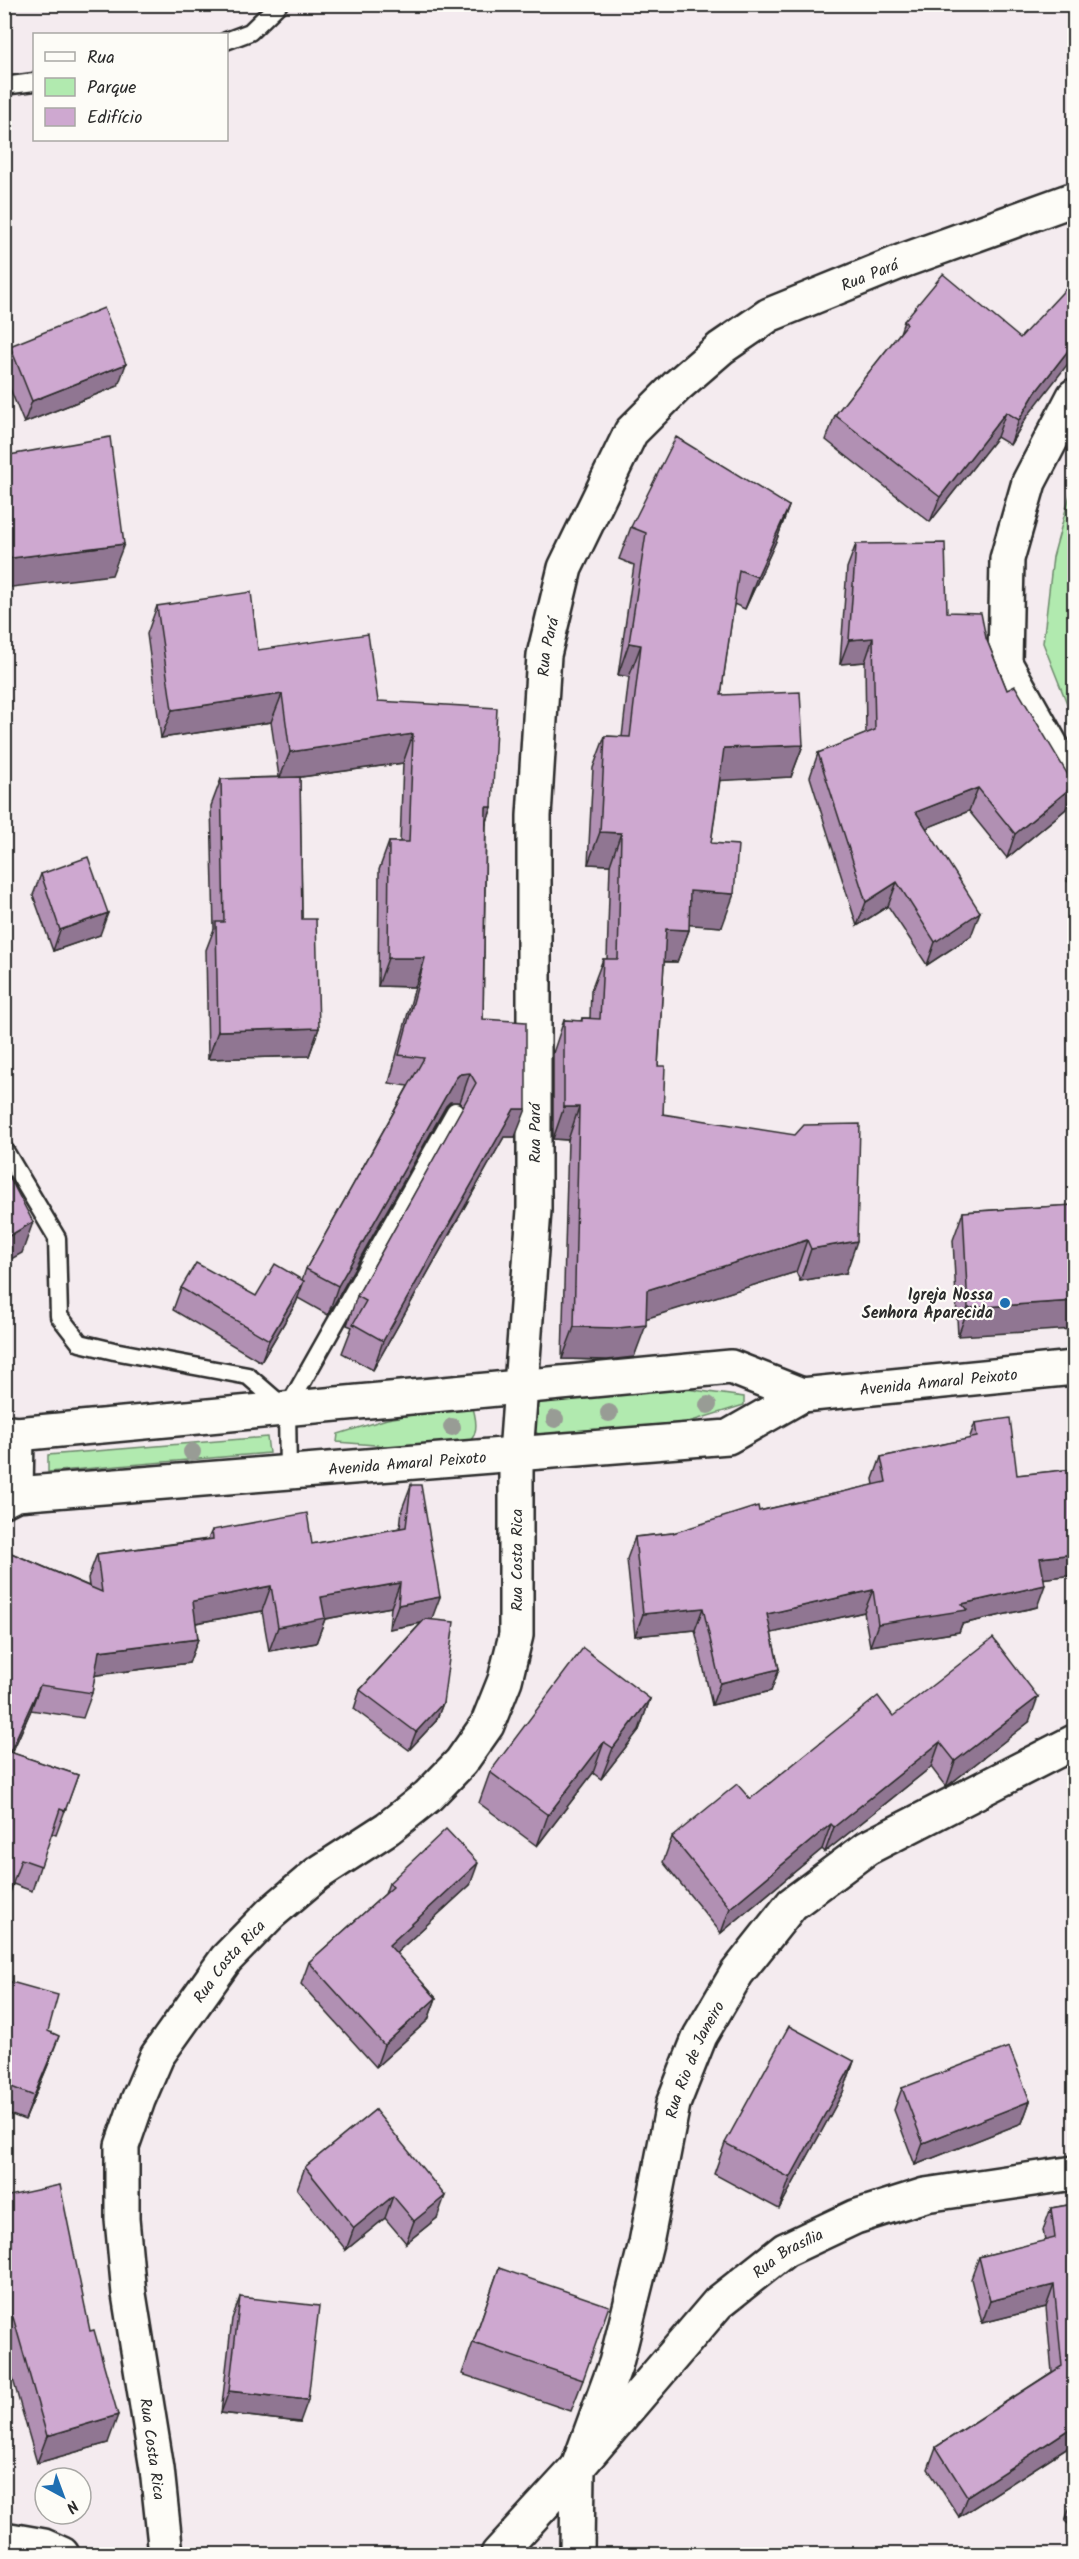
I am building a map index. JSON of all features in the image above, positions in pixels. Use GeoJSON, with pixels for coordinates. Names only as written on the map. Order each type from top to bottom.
{"type":"FeatureCollection","features":[{"type":"Feature","properties":{"kind":"street","name":"Rua Pará"},"geometry":{"type":"LineString","coordinates":[[516,1454],[534,1210],[535,804],[544,655],[565,568],[631,432],[677,386],[721,348],[769,315],[905,260],[1074,200]]}},
{"type":"Feature","properties":{"kind":"street"},"geometry":{"type":"LineString","coordinates":[[1074,396],[1029,482],[1007,560],[1005,663],[1056,754],[1074,769]]}},
{"type":"Feature","properties":{"kind":"street","name":"Avenida Amaral Peixoto"},"geometry":{"type":"LineString","coordinates":[[11,1433],[731,1367],[802,1395]]}},
{"type":"Feature","properties":{"kind":"street","name":"Avenida Amaral Peixoto"},"geometry":{"type":"LineString","coordinates":[[10,1497],[728,1437],[802,1395],[1074,1368]]}},
{"type":"Feature","properties":{"kind":"street"},"geometry":{"type":"LineString","coordinates":[[10,1497],[11,1433]]}},
{"type":"Feature","properties":{"kind":"street","name":"Rua Costa Rica"},"geometry":{"type":"LineString","coordinates":[[166,2554],[157,2469],[129,2294],[122,2219],[122,2146],[157,2056],[226,1959],[271,1912],[317,1874],[388,1828],[429,1796],[461,1762],[487,1725],[505,1680],[516,1635],[516,1454]]}},
{"type":"Feature","properties":{"kind":"street","name":"Rua Rio de Janeiro"},"geometry":{"type":"LineString","coordinates":[[577,2554],[578,2467],[616,2363],[646,2242],[673,2104],[700,2036],[737,1973],[792,1904],[867,1848],[1074,1742]]}},
{"type":"Feature","properties":{"kind":"street","name":"Rua Brasília"},"geometry":{"type":"LineString","coordinates":[[498,2554],[578,2467],[718,2303],[785,2250],[855,2217],[925,2195],[1074,2174]]}},
{"type":"Feature","properties":{"kind":"street"},"geometry":{"type":"LineString","coordinates":[[4,2539],[44,2546],[62,2554]]}},
{"type":"Feature","properties":{"kind":"lane"},"geometry":{"type":"LineString","coordinates":[[228,40],[250,32],[279,4]]}},
{"type":"Feature","properties":{"kind":"lane"},"geometry":{"type":"LineString","coordinates":[[4,86],[33,82]]}},
{"type":"Feature","properties":{"kind":"lane"},"geometry":{"type":"LineString","coordinates":[[288,1473],[287,1409],[454,1111]]}},
{"type":"Feature","properties":{"kind":"lane"},"geometry":{"type":"LineString","coordinates":[[4,1149],[57,1238],[58,1316],[80,1343],[248,1376],[287,1409]]}},
{"type":"Feature","properties":{"kind":"green space"},"geometry":{"type":"Polygon","coordinates":[[[1074,480],[1074,721],[1043,643],[1053,557],[1074,480]]]}},
{"type":"Feature","properties":{"kind":"green space"},"geometry":{"type":"Polygon","coordinates":[[[679,1388],[744,1397],[744,1405],[679,1425],[542,1435],[534,1432],[535,1406],[543,1401],[679,1388]]]}},
{"type":"Feature","properties":{"kind":"green space"},"geometry":{"type":"Polygon","coordinates":[[[466,1406],[473,1408],[476,1429],[469,1442],[464,1445],[388,1446],[337,1442],[338,1434],[387,1419],[466,1406]]]}},
{"type":"Feature","properties":{"kind":"green space"},"geometry":{"type":"Polygon","coordinates":[[[267,1437],[269,1453],[48,1472],[48,1455],[267,1437]]]}},
{"type":"Feature","properties":{"kind":"building"},"geometry":{"type":"Polygon","coordinates":[[[943,274],[1020,338],[1074,280],[1074,343],[1035,393],[1019,420],[1006,412],[940,497],[835,415],[907,324],[904,321],[943,274]]]}},
{"type":"Feature","properties":{"kind":"building"},"geometry":{"type":"Polygon","coordinates":[[[104,308],[126,364],[32,401],[10,346],[104,308]]]}},
{"type":"Feature","properties":{"kind":"building"},"geometry":{"type":"Polygon","coordinates":[[[110,437],[124,544],[4,559],[4,456],[110,437]]]}},
{"type":"Feature","properties":{"kind":"building"},"geometry":{"type":"Polygon","coordinates":[[[676,437],[789,506],[757,577],[739,570],[721,695],[800,692],[803,745],[724,748],[711,843],[738,845],[734,894],[690,891],[689,930],[666,929],[658,1066],[665,1066],[663,1114],[795,1135],[804,1125],[860,1124],[857,1241],[811,1249],[807,1240],[647,1290],[646,1325],[618,1328],[574,1327],[579,1107],[564,1107],[564,1020],[600,1019],[603,959],[618,959],[621,833],[600,832],[605,736],[630,737],[641,645],[629,643],[646,533],[631,527],[676,437]]]}},
{"type":"Feature","properties":{"kind":"building"},"geometry":{"type":"Polygon","coordinates":[[[945,543],[947,612],[981,613],[986,638],[1007,690],[1015,686],[1074,785],[1015,834],[978,788],[916,812],[980,912],[935,942],[897,882],[866,902],[818,753],[875,730],[873,638],[849,640],[856,544],[945,543]]]}},
{"type":"Feature","properties":{"kind":"building"},"geometry":{"type":"Polygon","coordinates":[[[251,592],[258,650],[368,634],[378,701],[497,708],[492,807],[486,807],[483,1019],[526,1022],[526,1109],[514,1109],[383,1341],[353,1324],[366,1301],[357,1296],[476,1083],[470,1073],[460,1074],[456,1078],[338,1286],[306,1269],[424,1058],[399,1055],[425,958],[388,958],[389,842],[409,842],[413,734],[290,752],[282,694],[172,710],[157,606],[251,592]]]}},
{"type":"Feature","properties":{"kind":"building"},"geometry":{"type":"Polygon","coordinates":[[[300,777],[302,919],[316,919],[319,1028],[218,1031],[216,922],[224,922],[221,779],[300,777]]]}},
{"type":"Feature","properties":{"kind":"building"},"geometry":{"type":"Polygon","coordinates":[[[88,857],[108,913],[60,930],[41,874],[88,857]]]}},
{"type":"Feature","properties":{"kind":"building"},"geometry":{"type":"Polygon","coordinates":[[[4,1167],[33,1222],[4,1239],[4,1167]]]}},
{"type":"Feature","properties":{"kind":"building"},"geometry":{"type":"Polygon","coordinates":[[[1074,1205],[1074,1301],[968,1308],[963,1212],[1074,1205]]]}},
{"type":"Feature","properties":{"kind":"building"},"geometry":{"type":"Polygon","coordinates":[[[196,1263],[256,1296],[275,1264],[304,1281],[269,1340],[181,1288],[196,1263]]]}},
{"type":"Feature","properties":{"kind":"building"},"geometry":{"type":"Polygon","coordinates":[[[1010,1418],[1017,1475],[1074,1469],[1074,1554],[1040,1558],[1045,1585],[962,1604],[967,1610],[878,1624],[873,1590],[767,1614],[779,1669],[720,1683],[703,1608],[643,1614],[635,1537],[673,1533],[758,1506],[759,1511],[886,1482],[881,1457],[977,1437],[975,1423],[1010,1418]]]}},
{"type":"Feature","properties":{"kind":"building"},"geometry":{"type":"Polygon","coordinates":[[[411,1485],[421,1485],[440,1597],[398,1605],[400,1583],[321,1597],[325,1618],[278,1627],[271,1586],[193,1601],[198,1639],[99,1651],[92,1693],[40,1685],[10,1752],[78,1775],[65,1811],[60,1809],[41,1866],[21,1859],[7,1901],[4,1902],[4,1550],[102,1592],[97,1554],[213,1539],[212,1530],[307,1513],[312,1544],[406,1527],[411,1485]]]}},
{"type":"Feature","properties":{"kind":"building"},"geometry":{"type":"Polygon","coordinates":[[[425,1619],[454,1622],[443,1703],[416,1732],[360,1690],[425,1619]]]}},
{"type":"Feature","properties":{"kind":"building"},"geometry":{"type":"Polygon","coordinates":[[[993,1638],[1038,1697],[955,1761],[940,1742],[834,1827],[831,1824],[730,1908],[672,1837],[737,1784],[750,1799],[878,1696],[893,1716],[993,1638]]]}},
{"type":"Feature","properties":{"kind":"building"},"geometry":{"type":"Polygon","coordinates":[[[583,1648],[650,1699],[613,1748],[604,1742],[548,1815],[490,1772],[583,1648]]]}},
{"type":"Feature","properties":{"kind":"building"},"geometry":{"type":"Polygon","coordinates":[[[446,1829],[478,1863],[389,1945],[436,1998],[384,2045],[309,1962],[393,1887],[389,1883],[446,1829]]]}},
{"type":"Feature","properties":{"kind":"building"},"geometry":{"type":"Polygon","coordinates":[[[4,1980],[58,1995],[48,2031],[59,2036],[34,2096],[4,2084],[4,1980]]]}},
{"type":"Feature","properties":{"kind":"building"},"geometry":{"type":"Polygon","coordinates":[[[789,2026],[854,2061],[790,2178],[725,2143],[789,2026]]]}},
{"type":"Feature","properties":{"kind":"building"},"geometry":{"type":"Polygon","coordinates":[[[1009,2047],[1030,2101],[923,2143],[902,2088],[1009,2047]]]}},
{"type":"Feature","properties":{"kind":"building"},"geometry":{"type":"Polygon","coordinates":[[[375,2110],[445,2196],[414,2221],[393,2196],[354,2228],[305,2167],[375,2110]]]}},
{"type":"Feature","properties":{"kind":"building"},"geometry":{"type":"Polygon","coordinates":[[[60,2185],[90,2331],[94,2330],[118,2415],[47,2436],[4,2288],[4,2197],[60,2185]]]}},
{"type":"Feature","properties":{"kind":"building"},"geometry":{"type":"Polygon","coordinates":[[[1074,2204],[1074,2426],[967,2496],[936,2447],[1062,2366],[1054,2285],[990,2301],[979,2257],[1055,2238],[1051,2208],[1074,2204]]]}},
{"type":"Feature","properties":{"kind":"building"},"geometry":{"type":"Polygon","coordinates":[[[499,2268],[609,2306],[583,2380],[473,2343],[499,2268]]]}},
{"type":"Feature","properties":{"kind":"building"},"geometry":{"type":"Polygon","coordinates":[[[240,2297],[319,2306],[308,2400],[229,2391],[240,2297]]]}},
{"type":"Feature","properties":{"kind":"building"},"geometry":{"type":"Polygon","coordinates":[[[969,2546],[978,2554],[961,2554],[969,2546]]]}},
{"type":"Feature","properties":{"kind":"place","name":"Igreja Nossa Senhora Aparecida"},"geometry":{"type":"Point","coordinates":[1005,1303]}}]}
